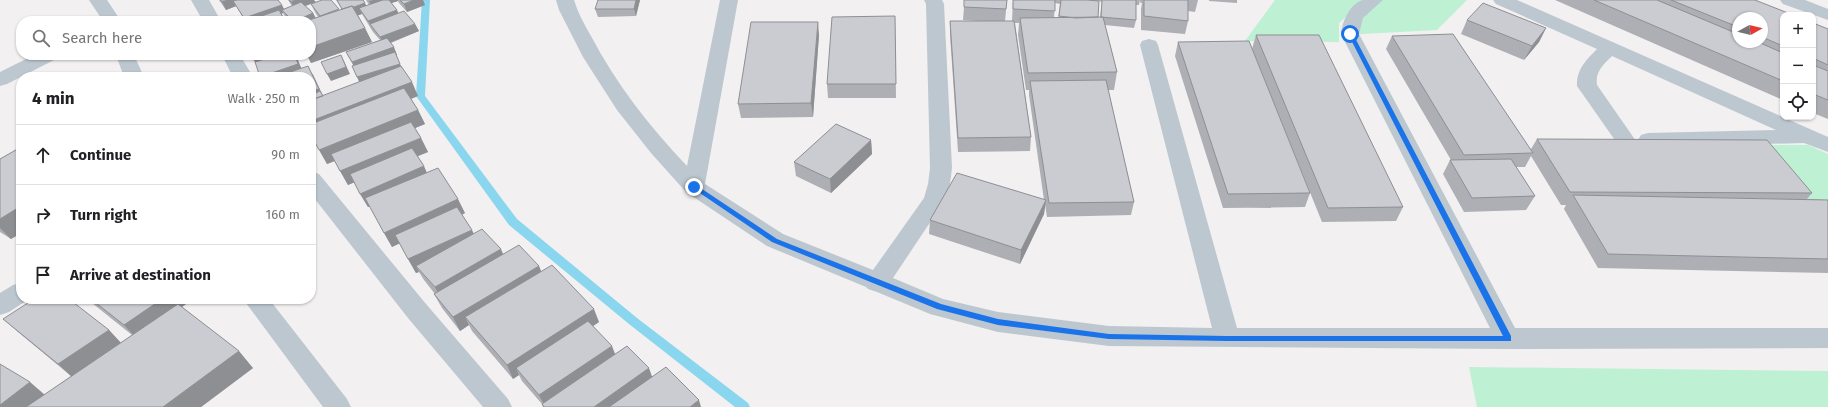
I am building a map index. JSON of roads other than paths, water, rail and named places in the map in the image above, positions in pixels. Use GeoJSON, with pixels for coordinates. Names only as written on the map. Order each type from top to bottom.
{"type":"FeatureCollection","features":[{"type":"Feature","properties":{"kind":"street"},"geometry":{"type":"LineString","coordinates":[[98,0],[110,16]]}},
{"type":"Feature","properties":{"kind":"street"},"geometry":{"type":"LineString","coordinates":[[200,0],[209,16]]}},
{"type":"Feature","properties":{"kind":"street"},"geometry":{"type":"LineString","coordinates":[[565,0],[568,10],[592,56],[624,105],[658,148],[694,187],[774,240],[876,283],[939,307],[998,322],[1109,336],[1227,338],[1828,338]]}},
{"type":"Feature","properties":{"kind":"street"},"geometry":{"type":"LineString","coordinates":[[694,187],[729,0]]}},
{"type":"Feature","properties":{"kind":"street"},"geometry":{"type":"LineString","coordinates":[[876,283],[896,257],[934,200],[940,184],[941,168],[935,4],[933,0]]}},
{"type":"Feature","properties":{"kind":"street"},"geometry":{"type":"LineString","coordinates":[[1374,0],[1357,12],[1352,18],[1350,34],[1508,338]]}},
{"type":"Feature","properties":{"kind":"street"},"geometry":{"type":"LineString","coordinates":[[1502,0],[1828,145]]}},
{"type":"Feature","properties":{"kind":"street"},"geometry":{"type":"LineString","coordinates":[[1789,0],[1828,15]]}},
{"type":"Feature","properties":{"kind":"street"},"geometry":{"type":"LineString","coordinates":[[1149,45],[1227,338]]}},
{"type":"Feature","properties":{"kind":"street"},"geometry":{"type":"LineString","coordinates":[[1609,48],[1587,72],[1585,78],[1587,86],[1626,141]]}},
{"type":"Feature","properties":{"kind":"street"},"geometry":{"type":"LineString","coordinates":[[0,80],[38,60]]}},
{"type":"Feature","properties":{"kind":"street"},"geometry":{"type":"LineString","coordinates":[[127,60],[132,72]]}},
{"type":"Feature","properties":{"kind":"street"},"geometry":{"type":"LineString","coordinates":[[234,60],[240,72]]}},
{"type":"Feature","properties":{"kind":"street"},"geometry":{"type":"LineString","coordinates":[[1603,141],[1808,136]]}},
{"type":"Feature","properties":{"kind":"street"},"geometry":{"type":"LineString","coordinates":[[316,185],[417,311],[499,407]]}},
{"type":"Feature","properties":{"kind":"street"},"geometry":{"type":"LineString","coordinates":[[0,305],[16,295]]}},
{"type":"Feature","properties":{"kind":"street"},"geometry":{"type":"LineString","coordinates":[[258,304],[327,403]]}},
{"type":"Feature","properties":{"kind":"waterway"},"geometry":{"type":"LineString","coordinates":[[426,0],[420,96],[513,222],[633,321],[744,407]]}}]}
